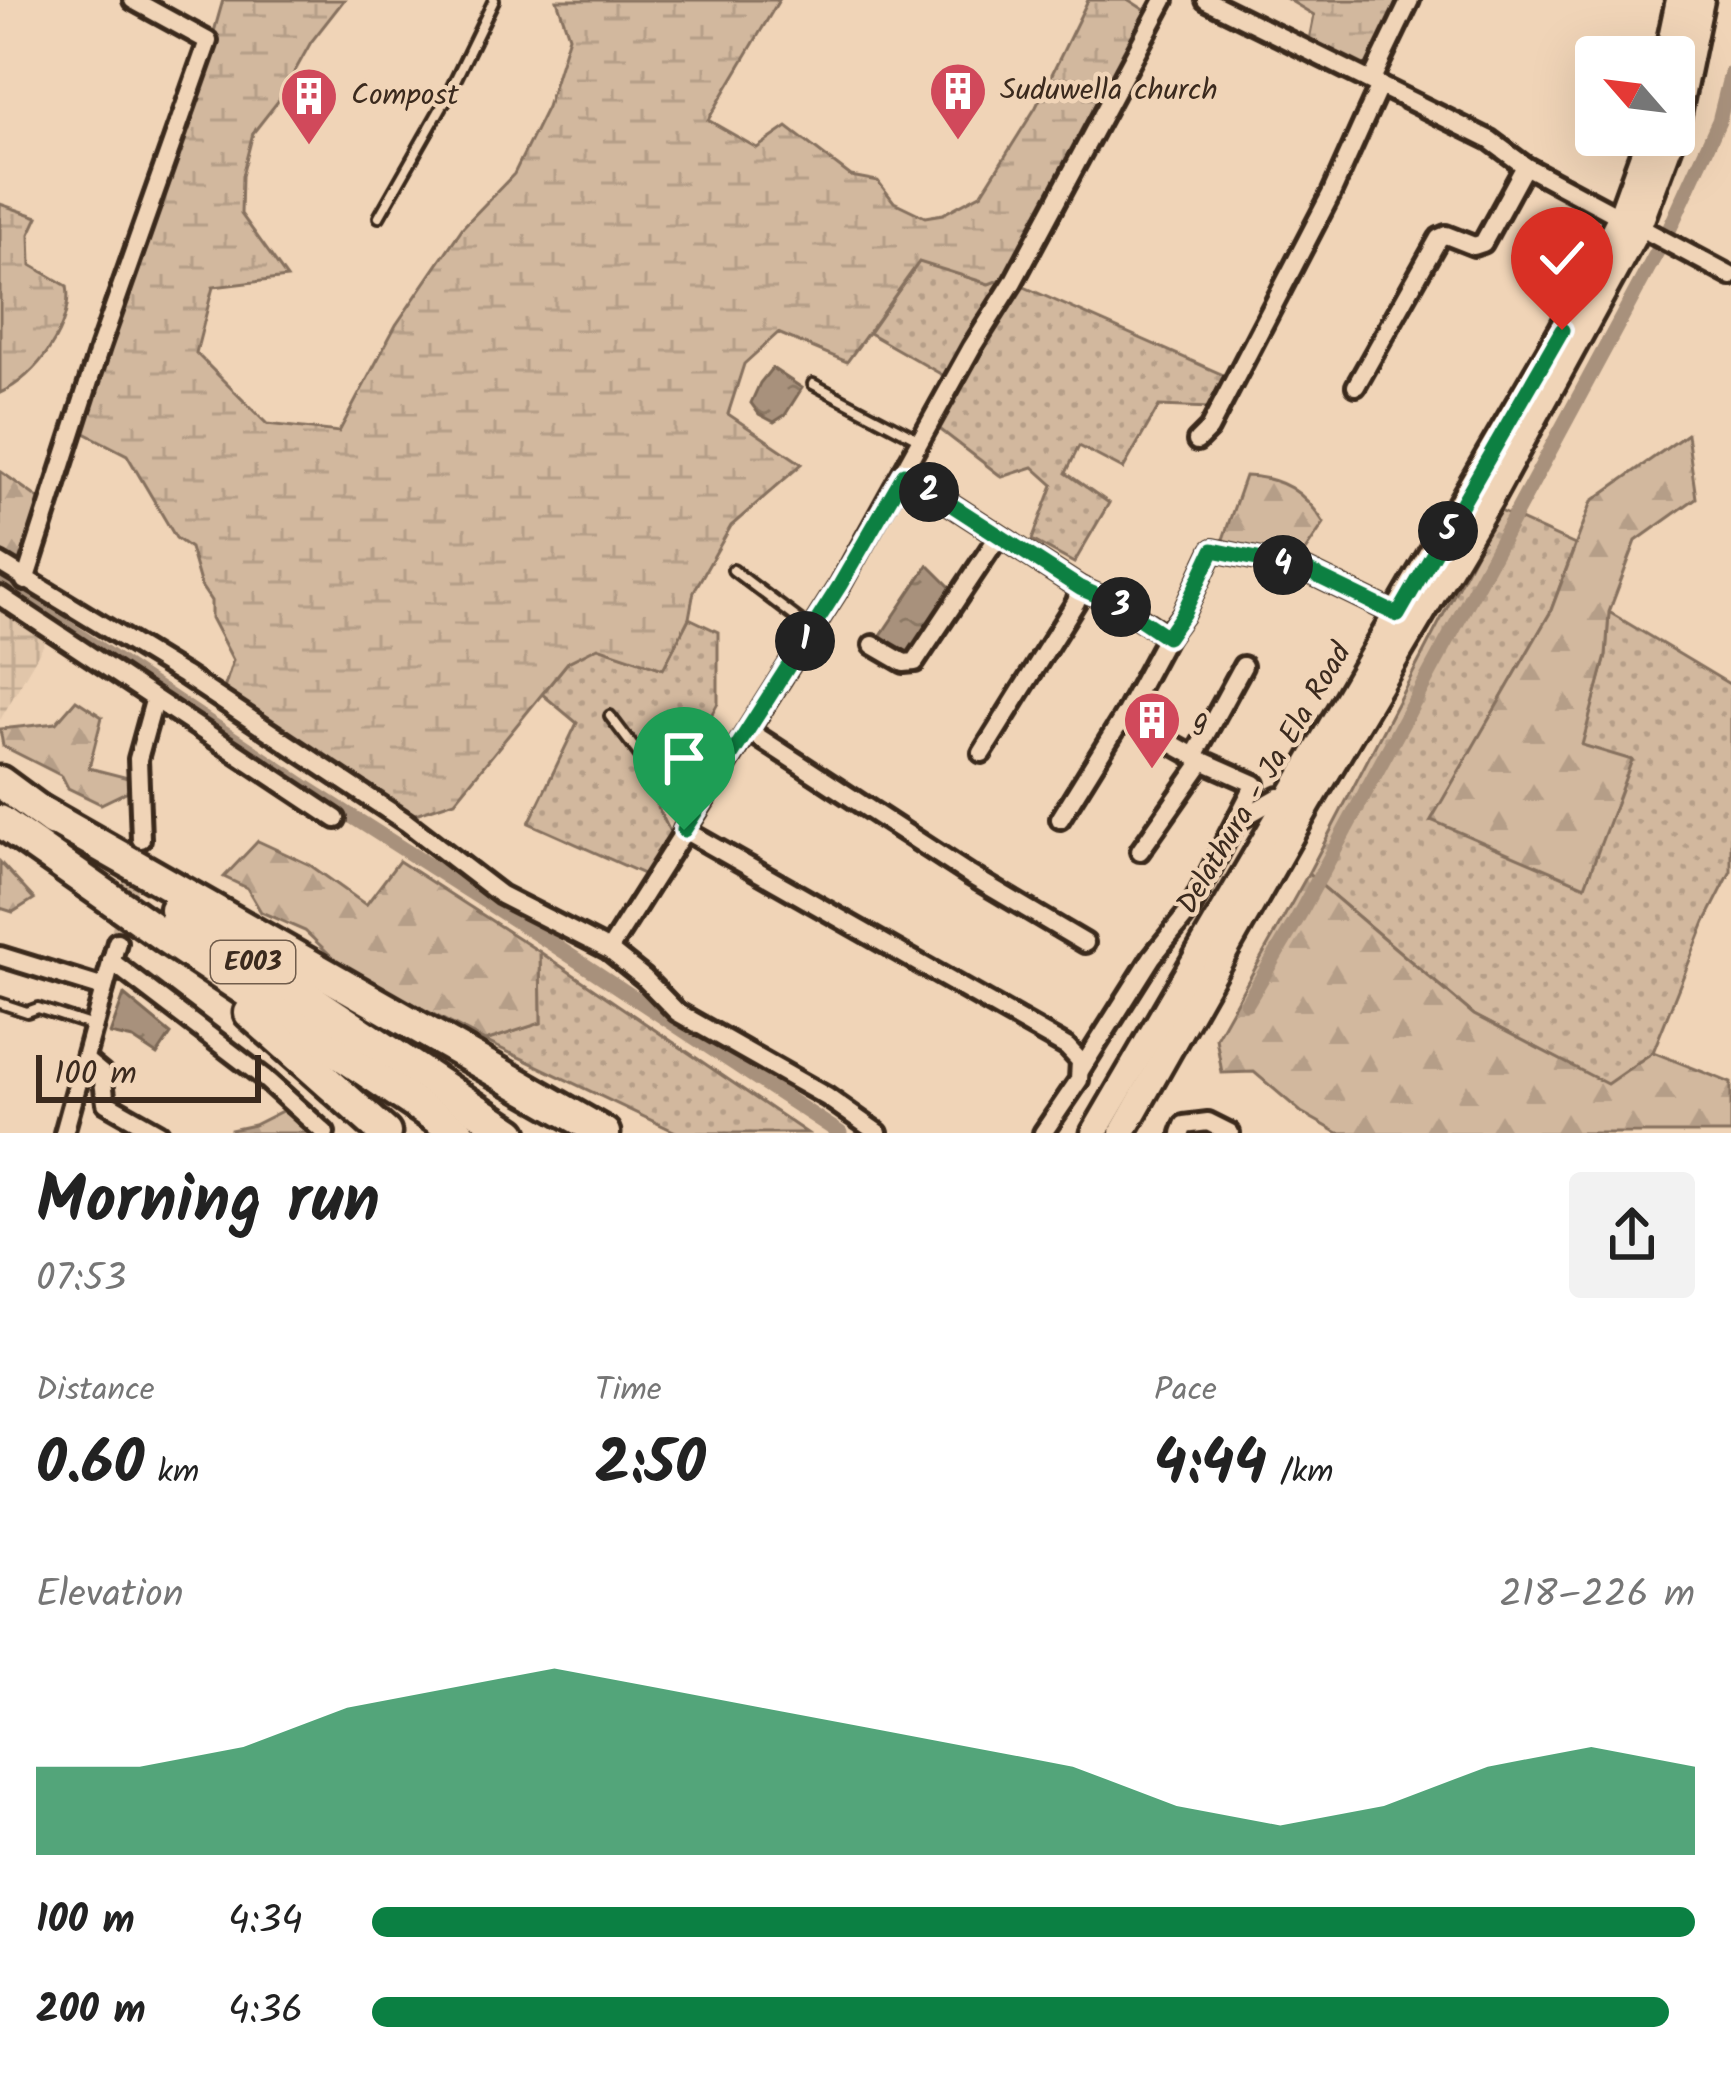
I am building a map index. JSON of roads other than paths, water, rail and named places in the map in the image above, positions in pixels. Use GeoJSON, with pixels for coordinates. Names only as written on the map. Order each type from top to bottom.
{"type":"FeatureCollection","features":[{"type":"Feature","properties":{"kind":"highway","name":"E003"},"geometry":{"type":"LineString","coordinates":[[0,782],[172,907],[512,1133]]}},
{"type":"Feature","properties":{"kind":"highway"},"geometry":{"type":"LineString","coordinates":[[38,810],[604,1133]]}},
{"type":"Feature","properties":{"kind":"highway","name":"E003"},"geometry":{"type":"LineString","coordinates":[[0,820],[168,939],[459,1133]]}},
{"type":"Feature","properties":{"kind":"highway"},"geometry":{"type":"LineString","coordinates":[[168,939],[385,1133]]}},
{"type":"Feature","properties":{"kind":"main road"},"geometry":{"type":"LineString","coordinates":[[1671,36],[1679,0]]}},
{"type":"Feature","properties":{"kind":"main road","name":"Delathura - Ja Ela Road"},"geometry":{"type":"LineString","coordinates":[[1694,36],[1701,0]]}},
{"type":"Feature","properties":{"kind":"main road","name":"Delathura - Ja Ela Road"},"geometry":{"type":"LineString","coordinates":[[1094,1133],[1283,799],[1398,615],[1629,223],[1645,156]]}},
{"type":"Feature","properties":{"kind":"main road","name":"Delathura - Ja Ela Road"},"geometry":{"type":"LineString","coordinates":[[1122,1133],[1309,802],[1490,499],[1662,156]]}},
{"type":"Feature","properties":{"kind":"street"},"geometry":{"type":"LineString","coordinates":[[25,581],[100,347],[208,41],[133,0]]}},
{"type":"Feature","properties":{"kind":"street"},"geometry":{"type":"LineString","coordinates":[[609,950],[749,731],[904,474],[1164,0]]}},
{"type":"Feature","properties":{"kind":"street"},"geometry":{"type":"LineString","coordinates":[[1206,0],[1490,140],[1525,166],[1731,276]]}},
{"type":"Feature","properties":{"kind":"street"},"geometry":{"type":"LineString","coordinates":[[1197,441],[1209,428],[1274,306],[1410,0]]}},
{"type":"Feature","properties":{"kind":"street"},"geometry":{"type":"LineString","coordinates":[[1356,386],[1439,238],[1446,235],[1474,246],[1483,243],[1525,166]]}},
{"type":"Feature","properties":{"kind":"street"},"geometry":{"type":"LineString","coordinates":[[904,474],[1080,588],[1119,605],[1167,637]]}},
{"type":"Feature","properties":{"kind":"street"},"geometry":{"type":"LineString","coordinates":[[873,645],[904,663],[916,662],[998,537]]}},
{"type":"Feature","properties":{"kind":"street"},"geometry":{"type":"LineString","coordinates":[[1060,819],[1183,614],[1213,550],[1301,568],[1398,615]]}},
{"type":"Feature","properties":{"kind":"street"},"geometry":{"type":"LineString","coordinates":[[0,563],[184,675],[406,822],[501,896],[609,950],[677,1012],[827,1097],[878,1133]]}},
{"type":"Feature","properties":{"kind":"street"},"geometry":{"type":"LineString","coordinates":[[982,753],[1076,602],[1080,588]]}},
{"type":"Feature","properties":{"kind":"street"},"geometry":{"type":"LineString","coordinates":[[0,596],[336,819]]}},
{"type":"Feature","properties":{"kind":"street"},"geometry":{"type":"LineString","coordinates":[[1140,851],[1198,759],[1243,666]]}},
{"type":"Feature","properties":{"kind":"street"},"geometry":{"type":"LineString","coordinates":[[141,839],[138,759],[154,701]]}},
{"type":"Feature","properties":{"kind":"street"},"geometry":{"type":"LineString","coordinates":[[1124,717],[1283,799]]}},
{"type":"Feature","properties":{"kind":"street"},"geometry":{"type":"LineString","coordinates":[[749,731],[970,875],[1085,943]]}},
{"type":"Feature","properties":{"kind":"street"},"geometry":{"type":"LineString","coordinates":[[1043,1133],[1152,957],[1190,910],[1255,784]]}},
{"type":"Feature","properties":{"kind":"street"},"geometry":{"type":"LineString","coordinates":[[1237,822],[1283,799]]}},
{"type":"Feature","properties":{"kind":"street"},"geometry":{"type":"LineString","coordinates":[[684,830],[1067,1047],[1080,1061],[1080,1071]]}},
{"type":"Feature","properties":{"kind":"street"},"geometry":{"type":"LineString","coordinates":[[64,1133],[117,942]]}},
{"type":"Feature","properties":{"kind":"street"},"geometry":{"type":"LineString","coordinates":[[0,956],[104,988]]}},
{"type":"Feature","properties":{"kind":"street"},"geometry":{"type":"LineString","coordinates":[[111,961],[263,1077],[325,1133]]}},
{"type":"Feature","properties":{"kind":"street"},"geometry":{"type":"LineString","coordinates":[[85,1060],[102,1074],[106,1103],[159,1133]]}},
{"type":"Feature","properties":{"kind":"street"},"geometry":{"type":"LineString","coordinates":[[1181,1133],[1184,1125],[1208,1122],[1230,1133]]}},
{"type":"Feature","properties":{"kind":"lane"},"geometry":{"type":"LineString","coordinates":[[379,217],[446,99],[494,0]]}},
{"type":"Feature","properties":{"kind":"lane"},"geometry":{"type":"LineString","coordinates":[[813,384],[919,440]]}},
{"type":"Feature","properties":{"kind":"lane"},"geometry":{"type":"LineString","coordinates":[[733,570],[812,629]]}},
{"type":"Feature","properties":{"kind":"lane"},"geometry":{"type":"LineString","coordinates":[[610,716],[654,775],[700,807]]}},
{"type":"Feature","properties":{"kind":"lane"},"geometry":{"type":"LineString","coordinates":[[0,1003],[94,1026]]}},
{"type":"Feature","properties":{"kind":"water"},"geometry":{"type":"Polygon","coordinates":[[[772,368],[802,388],[785,415],[774,422],[751,403],[772,368]]]}},
{"type":"Feature","properties":{"kind":"water"},"geometry":{"type":"Polygon","coordinates":[[[928,565],[953,590],[909,655],[889,646],[881,635],[928,565]]]}},
{"type":"Feature","properties":{"kind":"water"},"geometry":{"type":"Polygon","coordinates":[[[124,995],[171,1034],[157,1055],[133,1039],[110,1034],[124,995]]]}},
{"type":"Feature","properties":{"kind":"waterway"},"geometry":{"type":"LineString","coordinates":[[1669,230],[1719,121],[1731,73]]}},
{"type":"Feature","properties":{"kind":"waterway"},"geometry":{"type":"LineString","coordinates":[[1247,1003],[1297,919],[1657,252]]}},
{"type":"Feature","properties":{"kind":"waterway"},"geometry":{"type":"LineString","coordinates":[[0,583],[840,1133]]}},
{"type":"Feature","properties":{"kind":"tunnel"},"geometry":{"type":"LineString","coordinates":[[117,942],[135,864]]}},
{"type":"Feature","properties":{"kind":"place","name":"Suduwella church"},"geometry":{"type":"Point","coordinates":[958,142]}},
{"type":"Feature","properties":{"kind":"place","name":"Compost"},"geometry":{"type":"Point","coordinates":[309,147]}},
{"type":"Feature","properties":{"kind":"place","name":"g"},"geometry":{"type":"Point","coordinates":[1152,771]}}]}
